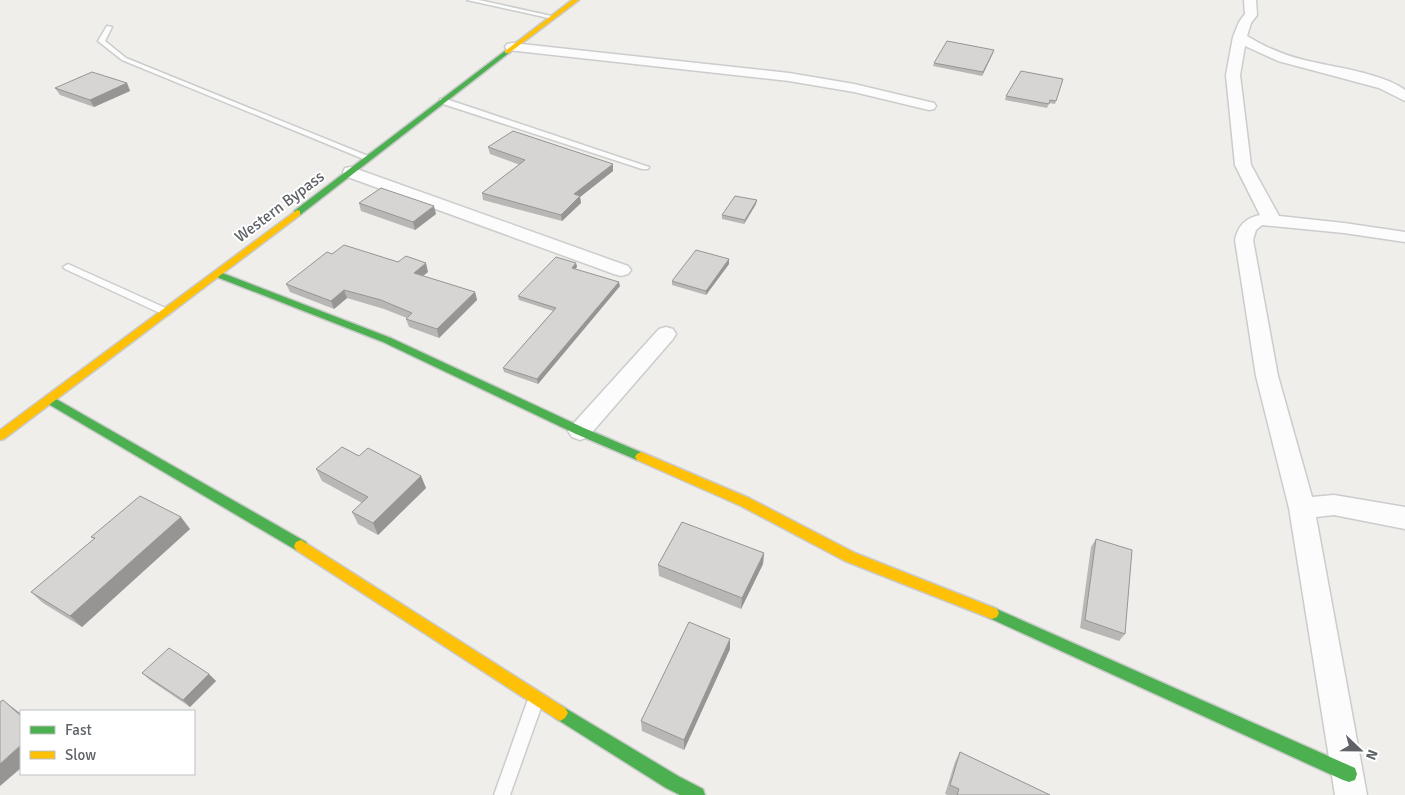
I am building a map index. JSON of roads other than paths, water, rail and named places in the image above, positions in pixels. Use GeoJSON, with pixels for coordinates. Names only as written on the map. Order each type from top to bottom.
{"type":"FeatureCollection","features":[{"type":"Feature","properties":{"kind":"street","name":"Western Bypass"},"geometry":{"type":"LineString","coordinates":[[0,436],[217,274],[576,0]]}},
{"type":"Feature","properties":{"kind":"street"},"geometry":{"type":"LineString","coordinates":[[1250,0],[1251,15],[1245,22],[1240,37],[1233,75],[1243,165],[1272,220]]}},
{"type":"Feature","properties":{"kind":"street"},"geometry":{"type":"LineString","coordinates":[[1240,37],[1260,50],[1288,60],[1368,80],[1399,90],[1405,97]]}},
{"type":"Feature","properties":{"kind":"street"},"geometry":{"type":"LineString","coordinates":[[512,47],[789,77],[854,88],[929,106]]}},
{"type":"Feature","properties":{"kind":"street"},"geometry":{"type":"LineString","coordinates":[[351,172],[620,270]]}},
{"type":"Feature","properties":{"kind":"street"},"geometry":{"type":"LineString","coordinates":[[1350,784],[1302,508],[1267,376],[1244,240],[1246,229],[1252,222],[1272,220],[1405,237]]}},
{"type":"Feature","properties":{"kind":"street"},"geometry":{"type":"LineString","coordinates":[[217,274],[387,340],[580,431],[745,502],[850,557],[974,605],[1350,784]]}},
{"type":"Feature","properties":{"kind":"street"},"geometry":{"type":"LineString","coordinates":[[580,431],[666,334]]}},
{"type":"Feature","properties":{"kind":"street"},"geometry":{"type":"LineString","coordinates":[[49,399],[324,559],[400,611],[536,698],[672,782],[697,795]]}},
{"type":"Feature","properties":{"kind":"street"},"geometry":{"type":"LineString","coordinates":[[1302,508],[1334,505],[1405,518]]}},
{"type":"Feature","properties":{"kind":"lane"},"geometry":{"type":"LineString","coordinates":[[470,0],[553,17]]}},
{"type":"Feature","properties":{"kind":"lane"},"geometry":{"type":"LineString","coordinates":[[109,27],[101,42],[124,59],[369,158]]}},
{"type":"Feature","properties":{"kind":"lane"},"geometry":{"type":"LineString","coordinates":[[443,101],[645,167]]}},
{"type":"Feature","properties":{"kind":"lane"},"geometry":{"type":"LineString","coordinates":[[68,267],[166,312]]}},
{"type":"Feature","properties":{"kind":"lane"},"geometry":{"type":"LineString","coordinates":[[502,795],[536,698]]}}]}
